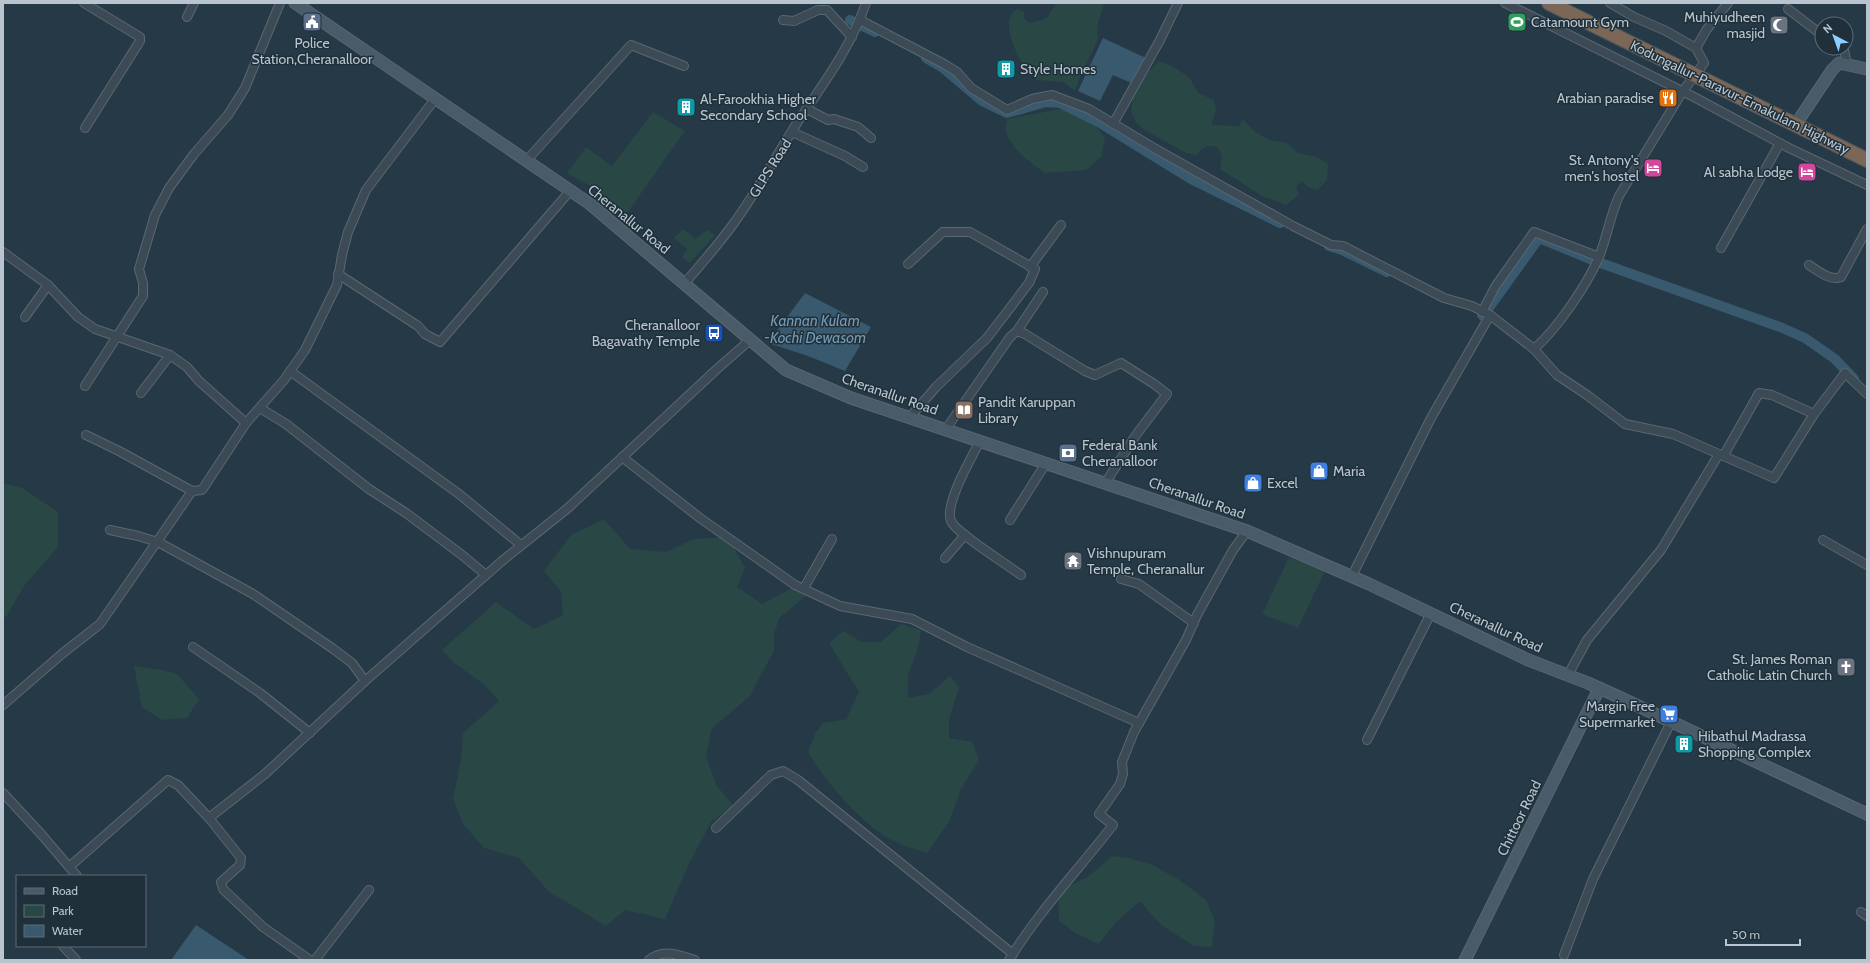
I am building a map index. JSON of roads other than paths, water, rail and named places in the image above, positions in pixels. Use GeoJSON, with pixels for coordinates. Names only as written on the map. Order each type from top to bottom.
{"type":"FeatureCollection","features":[{"type":"Feature","properties":{"kind":"highway","name":"Kodungallur-Paravur-Ernakulam Highway"},"geometry":{"type":"LineString","coordinates":[[1549,3],[1867,160]]}},
{"type":"Feature","properties":{"kind":"main road","name":"Cheranallur Road"},"geometry":{"type":"LineString","coordinates":[[295,3],[590,204],[786,370],[851,398],[1106,482],[1247,531],[1352,576],[1526,659],[1599,688],[1867,813]]}},
{"type":"Feature","properties":{"kind":"main road"},"geometry":{"type":"LineString","coordinates":[[1796,124],[1832,70],[1839,63],[1867,69]]}},
{"type":"Feature","properties":{"kind":"main road","name":"Chittoor Road"},"geometry":{"type":"LineString","coordinates":[[1466,960],[1599,688]]}},
{"type":"Feature","properties":{"kind":"street"},"geometry":{"type":"LineString","coordinates":[[84,3],[140,37],[140,41],[85,128]]}},
{"type":"Feature","properties":{"kind":"street"},"geometry":{"type":"LineString","coordinates":[[187,17],[194,3]]}},
{"type":"Feature","properties":{"kind":"street"},"geometry":{"type":"LineString","coordinates":[[85,386],[143,296],[139,269],[155,215],[169,188],[194,154],[228,115],[245,88],[280,3]]}},
{"type":"Feature","properties":{"kind":"street","name":"GLPS Road"},"geometry":{"type":"LineString","coordinates":[[684,284],[734,224],[763,181],[852,37],[866,3]]}},
{"type":"Feature","properties":{"kind":"street"},"geometry":{"type":"LineString","coordinates":[[1113,124],[1160,40],[1178,3]]}},
{"type":"Feature","properties":{"kind":"street"},"geometry":{"type":"LineString","coordinates":[[1505,3],[1683,91],[1780,143],[1867,185]]}},
{"type":"Feature","properties":{"kind":"street"},"geometry":{"type":"LineString","coordinates":[[1534,349],[1543,342],[1573,302],[1598,260],[1611,214],[1619,196],[1683,91],[1696,76],[1704,63],[1696,48],[1666,31],[1634,17],[1610,3]]}},
{"type":"Feature","properties":{"kind":"street"},"geometry":{"type":"LineString","coordinates":[[1696,48],[1707,29],[1728,3]]}},
{"type":"Feature","properties":{"kind":"street"},"geometry":{"type":"LineString","coordinates":[[1788,9],[1814,29]]}},
{"type":"Feature","properties":{"kind":"street"},"geometry":{"type":"LineString","coordinates":[[783,20],[794,21],[818,10],[827,10],[852,37]]}},
{"type":"Feature","properties":{"kind":"street"},"geometry":{"type":"LineString","coordinates":[[859,23],[957,72],[971,88],[1007,110],[1032,99],[1052,95],[1089,109],[1154,148],[1293,226],[1331,245],[1343,246],[1444,298],[1472,306],[1486,313],[1534,349],[1557,376],[1587,395],[1625,424],[1673,434],[1774,478],[1814,414],[1845,373],[1867,394]]}},
{"type":"Feature","properties":{"kind":"street"},"geometry":{"type":"LineString","coordinates":[[526,161],[631,45],[684,66]]}},
{"type":"Feature","properties":{"kind":"street"},"geometry":{"type":"LineString","coordinates":[[1845,56],[1847,64]]}},
{"type":"Feature","properties":{"kind":"street"},"geometry":{"type":"LineString","coordinates":[[86,435],[119,451],[192,491],[202,490],[246,423],[290,371],[305,350],[337,285],[338,274],[348,232],[366,190],[435,99]]}},
{"type":"Feature","properties":{"kind":"street"},"geometry":{"type":"LineString","coordinates":[[807,109],[828,120],[834,119],[858,127],[871,138]]}},
{"type":"Feature","properties":{"kind":"street"},"geometry":{"type":"LineString","coordinates":[[792,132],[845,156],[863,167]]}},
{"type":"Feature","properties":{"kind":"street"},"geometry":{"type":"LineString","coordinates":[[1721,248],[1780,143]]}},
{"type":"Feature","properties":{"kind":"street"},"geometry":{"type":"LineString","coordinates":[[338,274],[418,326],[425,334],[440,342],[570,190]]}},
{"type":"Feature","properties":{"kind":"street"},"geometry":{"type":"LineString","coordinates":[[1030,267],[1061,225]]}},
{"type":"Feature","properties":{"kind":"street"},"geometry":{"type":"LineString","coordinates":[[1809,265],[1832,278],[1841,277],[1867,229]]}},
{"type":"Feature","properties":{"kind":"street"},"geometry":{"type":"LineString","coordinates":[[908,264],[943,232],[970,232],[1034,269],[1029,283],[987,338],[936,387],[910,417]]}},
{"type":"Feature","properties":{"kind":"street"},"geometry":{"type":"LineString","coordinates":[[1352,576],[1430,418],[1486,313],[1495,287],[1534,232],[1598,260]]}},
{"type":"Feature","properties":{"kind":"street"},"geometry":{"type":"LineString","coordinates":[[3,252],[48,284],[78,317],[95,329],[170,355],[187,367],[199,381],[246,423]]}},
{"type":"Feature","properties":{"kind":"street"},"geometry":{"type":"LineString","coordinates":[[26,317],[48,284]]}},
{"type":"Feature","properties":{"kind":"street"},"geometry":{"type":"LineString","coordinates":[[946,429],[1010,337],[1017,331],[1043,292]]}},
{"type":"Feature","properties":{"kind":"street"},"geometry":{"type":"LineString","coordinates":[[1017,331],[1025,334],[1085,371],[1095,375],[1121,363],[1167,394],[1136,435],[1106,482]]}},
{"type":"Feature","properties":{"kind":"street"},"geometry":{"type":"LineString","coordinates":[[209,818],[265,774],[365,681],[521,545],[568,508],[750,340]]}},
{"type":"Feature","properties":{"kind":"street"},"geometry":{"type":"LineString","coordinates":[[140,393],[170,355]]}},
{"type":"Feature","properties":{"kind":"street"},"geometry":{"type":"LineString","coordinates":[[290,371],[459,494],[521,545]]}},
{"type":"Feature","properties":{"kind":"street"},"geometry":{"type":"LineString","coordinates":[[1568,675],[1587,640],[1661,550],[1722,455],[1759,393],[1772,395],[1814,414]]}},
{"type":"Feature","properties":{"kind":"street"},"geometry":{"type":"LineString","coordinates":[[260,408],[286,424],[369,489],[406,513],[486,575]]}},
{"type":"Feature","properties":{"kind":"street"},"geometry":{"type":"LineString","coordinates":[[980,441],[953,498],[949,512],[951,521],[965,535],[1021,575]]}},
{"type":"Feature","properties":{"kind":"street"},"geometry":{"type":"LineString","coordinates":[[622,457],[700,518],[795,585],[840,606],[912,620],[1139,723]]}},
{"type":"Feature","properties":{"kind":"street"},"geometry":{"type":"LineString","coordinates":[[1010,520],[1046,463]]}},
{"type":"Feature","properties":{"kind":"street"},"geometry":{"type":"LineString","coordinates":[[3,705],[63,653],[100,624],[192,491]]}},
{"type":"Feature","properties":{"kind":"street"},"geometry":{"type":"LineString","coordinates":[[110,530],[158,542],[253,594],[307,630],[352,664],[365,681]]}},
{"type":"Feature","properties":{"kind":"street"},"geometry":{"type":"LineString","coordinates":[[716,828],[771,775],[783,771],[798,780],[1011,957],[1072,874],[1086,861],[1113,825],[1099,814],[1120,784],[1122,762],[1134,732],[1186,640],[1233,550],[1247,531]]}},
{"type":"Feature","properties":{"kind":"street"},"geometry":{"type":"LineString","coordinates":[[945,558],[965,535]]}},
{"type":"Feature","properties":{"kind":"street"},"geometry":{"type":"LineString","coordinates":[[804,588],[832,539]]}},
{"type":"Feature","properties":{"kind":"street"},"geometry":{"type":"LineString","coordinates":[[1823,540],[1867,565]]}},
{"type":"Feature","properties":{"kind":"street"},"geometry":{"type":"LineString","coordinates":[[1121,579],[1139,584],[1194,623]]}},
{"type":"Feature","properties":{"kind":"street"},"geometry":{"type":"LineString","coordinates":[[1367,740],[1430,613]]}},
{"type":"Feature","properties":{"kind":"street"},"geometry":{"type":"LineString","coordinates":[[193,647],[260,693],[310,733]]}},
{"type":"Feature","properties":{"kind":"street"},"geometry":{"type":"LineString","coordinates":[[1564,955],[1593,879],[1671,722]]}},
{"type":"Feature","properties":{"kind":"street"},"geometry":{"type":"LineString","coordinates":[[69,866],[168,780],[178,785],[209,818],[242,858],[240,865],[221,882],[223,889],[297,957],[310,960]]}},
{"type":"Feature","properties":{"kind":"street"},"geometry":{"type":"LineString","coordinates":[[3,794],[77,875]]}},
{"type":"Feature","properties":{"kind":"street"},"geometry":{"type":"LineString","coordinates":[[315,960],[369,890]]}},
{"type":"Feature","properties":{"kind":"street"},"geometry":{"type":"LineString","coordinates":[[64,947],[76,960]]}},
{"type":"Feature","properties":{"kind":"street"},"geometry":{"type":"LineString","coordinates":[[649,960],[654,955],[674,952],[695,960]]}},
{"type":"Feature","properties":{"kind":"water"},"geometry":{"type":"Polygon","coordinates":[[[1103,38],[1148,59],[1136,85],[1113,75],[1100,101],[1078,91],[1103,38]]]}},
{"type":"Feature","properties":{"kind":"water","name":"Kannan Kulam -Kochi Dewasom"},"geometry":{"type":"Polygon","coordinates":[[[805,293],[871,327],[845,371],[808,356],[768,343],[805,293]]]}},
{"type":"Feature","properties":{"kind":"water"},"geometry":{"type":"Polygon","coordinates":[[[196,925],[249,960],[171,960],[196,925]]]}},
{"type":"Feature","properties":{"kind":"waterway"},"geometry":{"type":"LineString","coordinates":[[850,20],[875,32]]}},
{"type":"Feature","properties":{"kind":"waterway"},"geometry":{"type":"LineString","coordinates":[[926,58],[943,68],[982,101],[1007,113],[1046,102],[1060,103],[1100,123],[1191,179],[1280,223]]}},
{"type":"Feature","properties":{"kind":"waterway"},"geometry":{"type":"LineString","coordinates":[[1482,315],[1483,316],[1539,238],[1595,261],[1780,327],[1805,338],[1835,359],[1854,379]]}},
{"type":"Feature","properties":{"kind":"waterway"},"geometry":{"type":"LineString","coordinates":[[1329,246],[1342,250],[1387,272]]}},
{"type":"Feature","properties":{"kind":"place","name":"Police Station,Cheranalloor"},"geometry":{"type":"Point","coordinates":[312,22]}},
{"type":"Feature","properties":{"kind":"place","name":"Catamount Gym"},"geometry":{"type":"Point","coordinates":[1517,22]}},
{"type":"Feature","properties":{"kind":"place","name":"Muhiyudheen masjid"},"geometry":{"type":"Point","coordinates":[1779,25]}},
{"type":"Feature","properties":{"kind":"place","name":"Style Homes"},"geometry":{"type":"Point","coordinates":[1006,69]}},
{"type":"Feature","properties":{"kind":"place","name":"Arabian paradise"},"geometry":{"type":"Point","coordinates":[1668,98]}},
{"type":"Feature","properties":{"kind":"place","name":"Al-Farookhia Higher Secondary School"},"geometry":{"type":"Point","coordinates":[686,107]}},
{"type":"Feature","properties":{"kind":"place","name":"St. Antony's men's hostel"},"geometry":{"type":"Point","coordinates":[1653,168]}},
{"type":"Feature","properties":{"kind":"place","name":"Al sabha Lodge"},"geometry":{"type":"Point","coordinates":[1807,172]}},
{"type":"Feature","properties":{"kind":"place","name":"Cheranalloor Bagavathy Temple"},"geometry":{"type":"Point","coordinates":[714,333]}},
{"type":"Feature","properties":{"kind":"place","name":"Pandit Karuppan Library"},"geometry":{"type":"Point","coordinates":[964,410]}},
{"type":"Feature","properties":{"kind":"place","name":"Federal Bank Cheranalloor"},"geometry":{"type":"Point","coordinates":[1068,453]}},
{"type":"Feature","properties":{"kind":"place","name":"Maria"},"geometry":{"type":"Point","coordinates":[1319,471]}},
{"type":"Feature","properties":{"kind":"place","name":"Excel"},"geometry":{"type":"Point","coordinates":[1253,483]}},
{"type":"Feature","properties":{"kind":"place","name":"Vishnupuram Temple, Cheranallur"},"geometry":{"type":"Point","coordinates":[1073,561]}},
{"type":"Feature","properties":{"kind":"place","name":"St. James Roman Catholic Latin Church"},"geometry":{"type":"Point","coordinates":[1846,667]}},
{"type":"Feature","properties":{"kind":"place","name":"Margin Free Supermarket"},"geometry":{"type":"Point","coordinates":[1669,714]}},
{"type":"Feature","properties":{"kind":"place","name":"Hibathul Madrassa Shopping Complex"},"geometry":{"type":"Point","coordinates":[1684,744]}}]}
